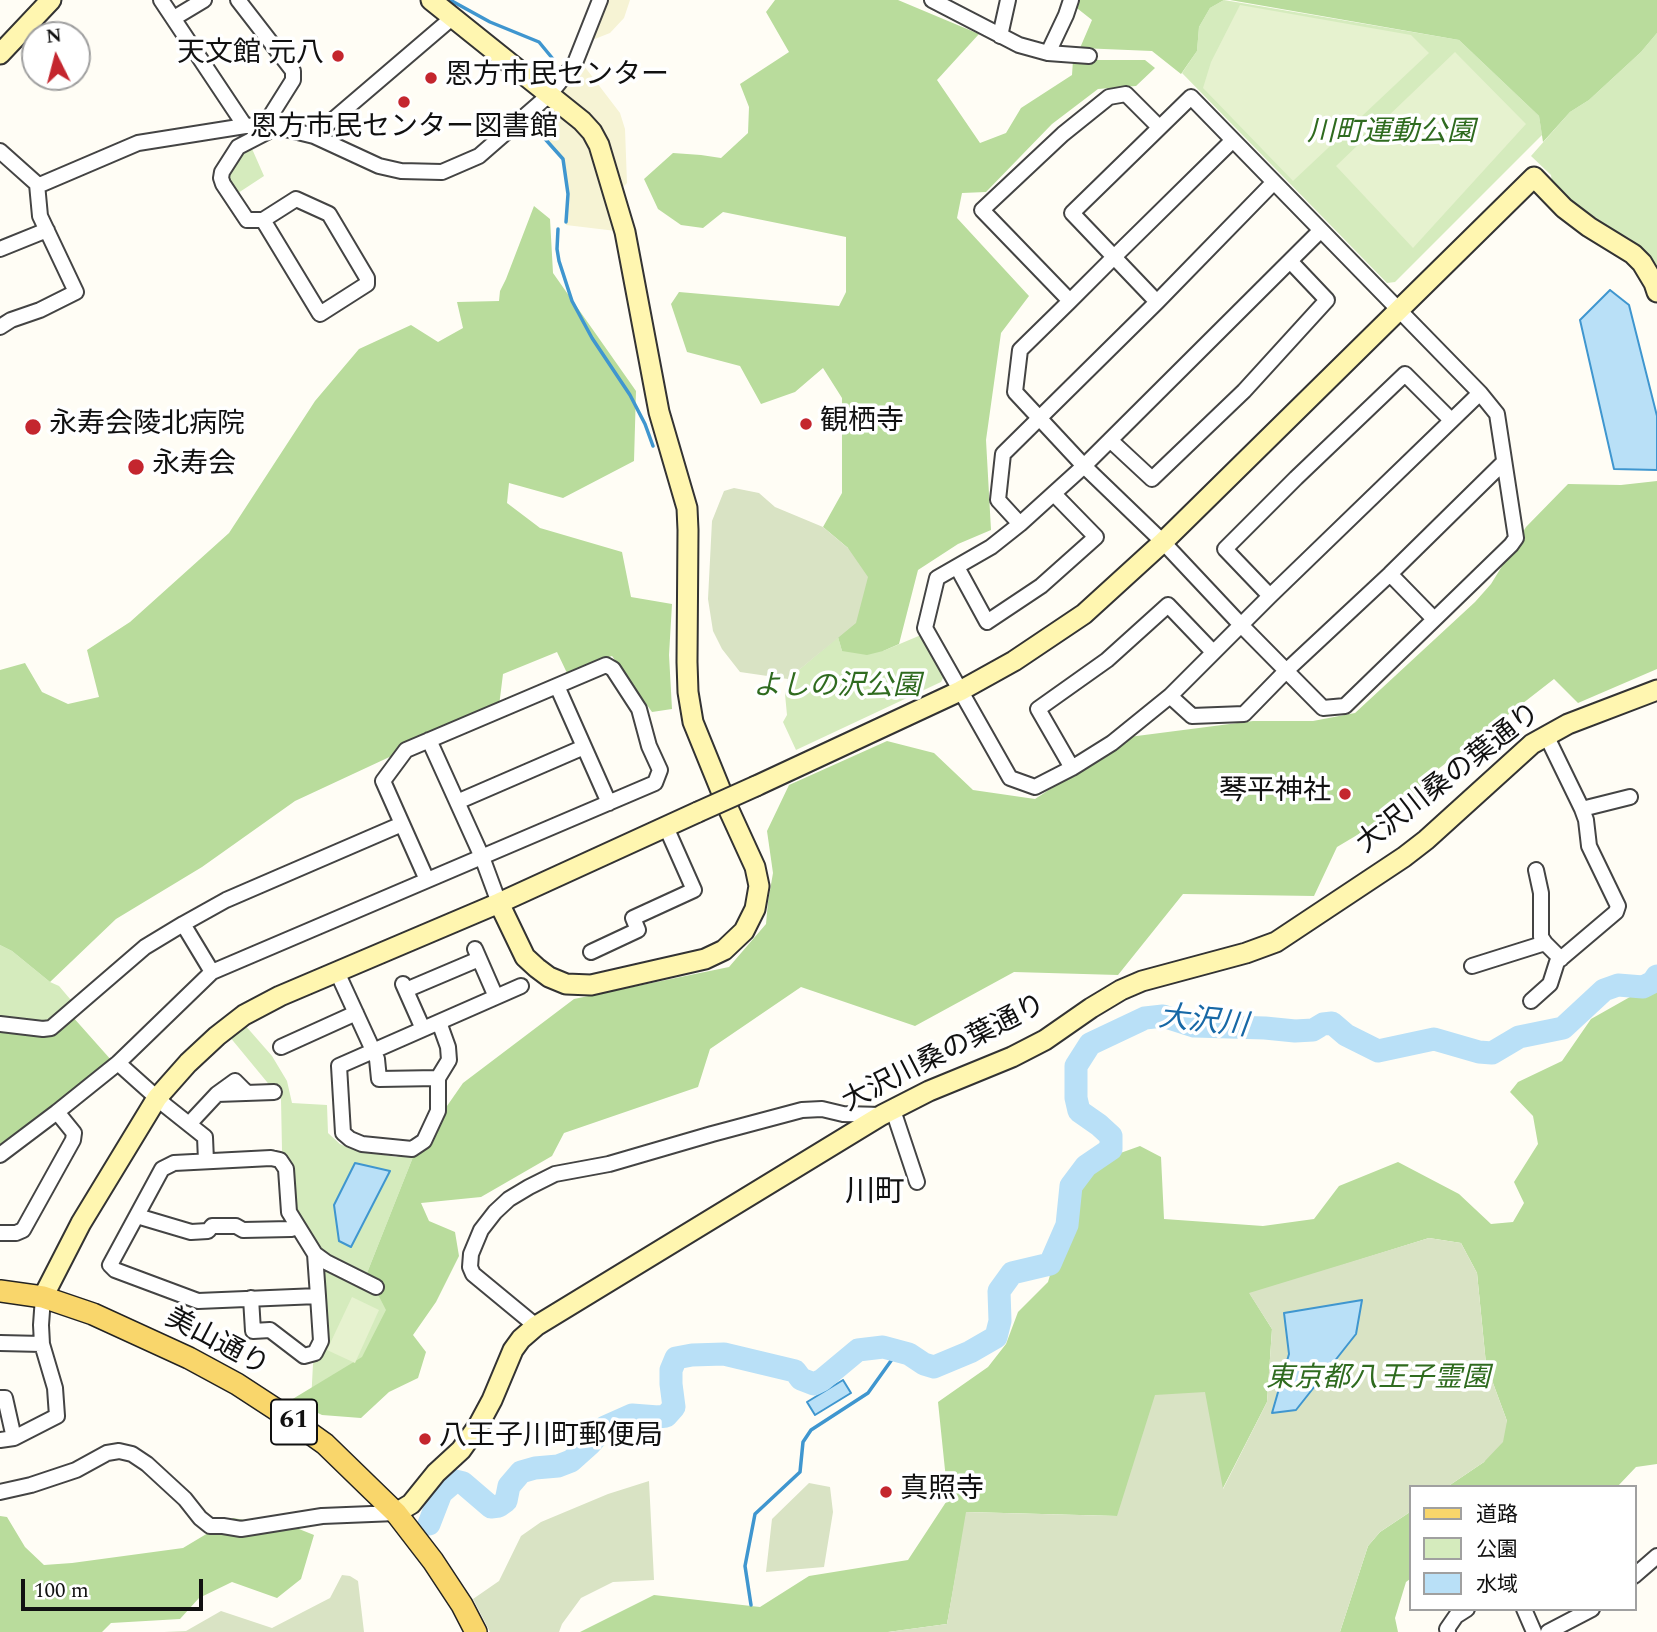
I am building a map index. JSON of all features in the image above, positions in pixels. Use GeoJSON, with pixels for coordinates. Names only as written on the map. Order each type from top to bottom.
{"type":"FeatureCollection","features":[{"type":"Feature","properties":{"kind":"main road","name":"美山通り"},"geometry":{"type":"LineString","coordinates":[[0,1290],[43,1297],[93,1314],[189,1358],[236,1384],[325,1444],[396,1513],[440,1572],[476,1632]]}},
{"type":"Feature","properties":{"kind":"street"},"geometry":{"type":"LineString","coordinates":[[0,54],[51,0]]}},
{"type":"Feature","properties":{"kind":"street"},"geometry":{"type":"LineString","coordinates":[[161,0],[245,126]]}},
{"type":"Feature","properties":{"kind":"street"},"geometry":{"type":"LineString","coordinates":[[174,18],[204,0]]}},
{"type":"Feature","properties":{"kind":"street"},"geometry":{"type":"LineString","coordinates":[[238,0],[293,71],[293,80],[271,115],[267,132],[238,147],[222,172],[223,184],[247,220],[263,220],[296,199],[329,214],[368,284],[320,314],[263,220]]}},
{"type":"Feature","properties":{"kind":"street"},"geometry":{"type":"LineString","coordinates":[[429,740],[525,957],[549,977],[566,984],[592,985],[705,959],[724,950],[744,931],[755,909],[759,886],[755,867],[693,722],[687,662],[687,508],[659,412],[625,232],[599,145],[593,132],[582,121],[430,0]]}},
{"type":"Feature","properties":{"kind":"street"},"geometry":{"type":"LineString","coordinates":[[37,184],[138,143],[245,126],[269,125],[314,136],[379,166],[401,171],[442,172],[479,156],[549,95],[575,63],[600,0]]}},
{"type":"Feature","properties":{"kind":"street"},"geometry":{"type":"LineString","coordinates":[[932,0],[1019,45],[1048,53],[1089,56]]}},
{"type":"Feature","properties":{"kind":"street"},"geometry":{"type":"LineString","coordinates":[[1000,36],[1008,0]]}},
{"type":"Feature","properties":{"kind":"street"},"geometry":{"type":"LineString","coordinates":[[1048,53],[1071,0]]}},
{"type":"Feature","properties":{"kind":"street"},"geometry":{"type":"LineString","coordinates":[[314,136],[452,18]]}},
{"type":"Feature","properties":{"kind":"street"},"geometry":{"type":"LineString","coordinates":[[1070,302],[982,210],[1062,134],[1109,97],[1126,94],[1159,127]]}},
{"type":"Feature","properties":{"kind":"street"},"geometry":{"type":"LineString","coordinates":[[1157,302],[1114,257],[1072,213],[1191,97],[1321,230],[1480,393],[1497,414],[1516,538],[1345,706],[1323,708],[1163,542],[1084,466],[1015,392],[1020,350],[1070,302],[1114,257],[1233,140]]}},
{"type":"Feature","properties":{"kind":"street"},"geometry":{"type":"LineString","coordinates":[[0,151],[37,184],[40,216],[76,292],[0,327]]}},
{"type":"Feature","properties":{"kind":"street"},"geometry":{"type":"LineString","coordinates":[[0,1398],[5,1398],[7,1439],[57,1416],[55,1388],[42,1344],[43,1297],[81,1223],[157,1098],[188,1063],[244,1015],[280,996],[666,827],[960,691],[1014,661],[1084,614],[1163,542],[1534,177],[1564,208],[1642,262],[1657,292]]}},
{"type":"Feature","properties":{"kind":"street"},"geometry":{"type":"LineString","coordinates":[[1020,524],[998,500],[1003,454],[1274,182]]}},
{"type":"Feature","properties":{"kind":"street"},"geometry":{"type":"LineString","coordinates":[[0,249],[47,230]]}},
{"type":"Feature","properties":{"kind":"street"},"geometry":{"type":"LineString","coordinates":[[1321,230],[1054,494],[991,547],[937,578],[925,628],[1010,778],[1035,787],[1112,743],[1170,696],[1480,393]]}},
{"type":"Feature","properties":{"kind":"street"},"geometry":{"type":"LineString","coordinates":[[1110,440],[1152,480],[1244,391],[1327,300],[1290,261]]}},
{"type":"Feature","properties":{"kind":"street"},"geometry":{"type":"LineString","coordinates":[[1270,596],[1225,549],[1296,478],[1405,374],[1451,420]]}},
{"type":"Feature","properties":{"kind":"street"},"geometry":{"type":"LineString","coordinates":[[1170,696],[1192,716],[1244,714],[1504,462]]}},
{"type":"Feature","properties":{"kind":"street"},"geometry":{"type":"LineString","coordinates":[[957,567],[987,622],[1041,586],[1096,537],[1054,494]]}},
{"type":"Feature","properties":{"kind":"street"},"geometry":{"type":"LineString","coordinates":[[1390,574],[1434,619]]}},
{"type":"Feature","properties":{"kind":"street"},"geometry":{"type":"LineString","coordinates":[[1072,768],[1038,709],[1107,660],[1168,605],[1213,652]]}},
{"type":"Feature","properties":{"kind":"street"},"geometry":{"type":"LineString","coordinates":[[0,1155],[118,1063],[212,972],[610,803],[655,783],[660,770],[649,746],[639,709],[613,669],[606,665],[406,750],[383,781],[428,880]]}},
{"type":"Feature","properties":{"kind":"street"},"geometry":{"type":"LineString","coordinates":[[557,687],[610,803]]}},
{"type":"Feature","properties":{"kind":"street","name":"大沢川桑の葉通り"},"geometry":{"type":"LineString","coordinates":[[396,1513],[411,1504],[436,1473],[461,1450],[492,1400],[513,1350],[536,1326],[887,1113],[929,1091],[1012,1057],[1045,1040],[1091,1008],[1132,985],[1247,953],[1276,942],[1422,843],[1532,744],[1567,724],[1657,690]]}},
{"type":"Feature","properties":{"kind":"street"},"geometry":{"type":"LineString","coordinates":[[1531,1001],[1550,984],[1557,962],[1586,928],[1616,912],[1618,906],[1588,846],[1586,820],[1582,809],[1546,735]]}},
{"type":"Feature","properties":{"kind":"street"},"geometry":{"type":"LineString","coordinates":[[457,802],[584,747]]}},
{"type":"Feature","properties":{"kind":"street"},"geometry":{"type":"LineString","coordinates":[[1582,809],[1630,797]]}},
{"type":"Feature","properties":{"kind":"street"},"geometry":{"type":"LineString","coordinates":[[0,1024],[51,1028],[145,947],[183,924],[226,900],[402,824]]}},
{"type":"Feature","properties":{"kind":"street"},"geometry":{"type":"LineString","coordinates":[[592,952],[638,930],[633,918],[694,890],[666,827]]}},
{"type":"Feature","properties":{"kind":"street"},"geometry":{"type":"LineString","coordinates":[[1536,870],[1541,893],[1541,937],[1561,959]]}},
{"type":"Feature","properties":{"kind":"street"},"geometry":{"type":"LineString","coordinates":[[183,924],[212,972]]}},
{"type":"Feature","properties":{"kind":"street"},"geometry":{"type":"LineString","coordinates":[[1472,965],[1545,943]]}},
{"type":"Feature","properties":{"kind":"street"},"geometry":{"type":"LineString","coordinates":[[423,1029],[404,986],[477,954],[496,997]]}},
{"type":"Feature","properties":{"kind":"street"},"geometry":{"type":"LineString","coordinates":[[337,972],[377,1059],[379,1079],[438,1079]]}},
{"type":"Feature","properties":{"kind":"street"},"geometry":{"type":"LineString","coordinates":[[439,1022],[449,1047],[449,1060],[438,1079],[438,1111],[424,1142],[412,1149],[362,1144],[350,1139],[343,1133],[339,1066],[423,1029],[521,986]]}},
{"type":"Feature","properties":{"kind":"street"},"geometry":{"type":"LineString","coordinates":[[281,1046],[356,1013]]}},
{"type":"Feature","properties":{"kind":"street"},"geometry":{"type":"LineString","coordinates":[[118,1063],[205,1137],[206,1161]]}},
{"type":"Feature","properties":{"kind":"street"},"geometry":{"type":"LineString","coordinates":[[189,1124],[217,1094],[235,1081],[247,1093],[274,1092]]}},
{"type":"Feature","properties":{"kind":"street"},"geometry":{"type":"LineString","coordinates":[[536,1326],[473,1274],[470,1267],[471,1254],[481,1230],[495,1212],[509,1199],[555,1174],[609,1164],[802,1110],[822,1109],[843,1114],[887,1113],[917,1182]]}},
{"type":"Feature","properties":{"kind":"street"},"geometry":{"type":"LineString","coordinates":[[0,1233],[23,1230],[73,1140],[74,1133],[58,1112]]}},
{"type":"Feature","properties":{"kind":"street"},"geometry":{"type":"LineString","coordinates":[[318,1296],[198,1301],[115,1270],[110,1265],[162,1169],[174,1163],[271,1158],[280,1160],[286,1169],[289,1212],[315,1254],[376,1287]]}},
{"type":"Feature","properties":{"kind":"street"},"geometry":{"type":"LineString","coordinates":[[137,1216],[191,1232],[208,1231],[212,1226],[236,1226],[243,1230],[298,1227]]}},
{"type":"Feature","properties":{"kind":"street"},"geometry":{"type":"LineString","coordinates":[[251,1298],[253,1331],[270,1330],[304,1356],[315,1353],[321,1341],[315,1254]]}},
{"type":"Feature","properties":{"kind":"street"},"geometry":{"type":"LineString","coordinates":[[0,1343],[42,1344]]}},
{"type":"Feature","properties":{"kind":"street"},"geometry":{"type":"LineString","coordinates":[[0,1492],[32,1485],[76,1470],[107,1453],[119,1451],[132,1454],[147,1464],[210,1526],[241,1529],[323,1516],[396,1513]]}},
{"type":"Feature","properties":{"kind":"street"},"geometry":{"type":"LineString","coordinates":[[1636,1574],[1657,1556]]}},
{"type":"Feature","properties":{"kind":"street"},"geometry":{"type":"LineString","coordinates":[[1448,1632],[1447,1629],[1456,1616],[1464,1611]]}},
{"type":"Feature","properties":{"kind":"street"},"geometry":{"type":"LineString","coordinates":[[1525,1611],[1534,1632]]}},
{"type":"Feature","properties":{"kind":"street"},"geometry":{"type":"LineString","coordinates":[[1548,1632],[1588,1611]]}},
{"type":"Feature","properties":{"kind":"shaded area"},"geometry":{"type":"Polygon","coordinates":[[[600,0],[630,0],[624,18],[610,33],[582,44],[600,0]]]}},
{"type":"Feature","properties":{"kind":"shaded area"},"geometry":{"type":"Polygon","coordinates":[[[578,58],[620,113],[625,129],[627,183],[621,189],[606,136],[555,89],[578,58]]]}},
{"type":"Feature","properties":{"kind":"shaded area"},"geometry":{"type":"Polygon","coordinates":[[[543,101],[588,139],[616,231],[566,225],[568,194],[563,159],[538,131],[536,125],[543,101]]]}},
{"type":"Feature","properties":{"kind":"green space"},"geometry":{"type":"Polygon","coordinates":[[[775,0],[898,0],[979,34],[937,80],[980,143],[1006,133],[1021,108],[1072,75],[1073,60],[1145,60],[1155,68],[1136,86],[1098,89],[1052,124],[986,192],[962,193],[957,218],[1029,296],[1001,333],[986,440],[991,530],[958,544],[918,570],[899,644],[867,655],[842,651],[838,637],[856,622],[848,548],[823,527],[842,493],[842,398],[823,368],[795,392],[761,404],[740,366],[687,352],[671,304],[679,292],[839,306],[846,292],[846,237],[723,212],[703,228],[681,225],[658,209],[644,179],[673,153],[721,158],[748,133],[749,107],[740,84],[789,52],[766,12],[775,0]]]}},
{"type":"Feature","properties":{"kind":"green space"},"geometry":{"type":"Polygon","coordinates":[[[1075,0],[1224,0],[1210,8],[1199,27],[1197,51],[1181,74],[1152,51],[1080,48],[1092,20],[1073,5],[1075,0]]]}},
{"type":"Feature","properties":{"kind":"green space","name":"川町運動公園"},"geometry":{"type":"Polygon","coordinates":[[[1224,0],[1459,40],[1539,116],[1542,135],[1395,282],[1387,283],[1182,73],[1197,51],[1199,27],[1210,8],[1224,0]]]}},
{"type":"Feature","properties":{"kind":"green space"},"geometry":{"type":"Polygon","coordinates":[[[1230,0],[1657,0],[1657,33],[1641,52],[1589,100],[1570,112],[1543,142],[1539,116],[1459,40],[1230,0]]]}},
{"type":"Feature","properties":{"kind":"green space"},"geometry":{"type":"Polygon","coordinates":[[[1240,5],[1411,35],[1429,53],[1293,181],[1203,88],[1211,62],[1240,5]]]}},
{"type":"Feature","properties":{"kind":"green space"},"geometry":{"type":"Polygon","coordinates":[[[1657,33],[1657,269],[1643,250],[1629,238],[1590,217],[1570,200],[1552,182],[1551,175],[1531,156],[1570,112],[1589,100],[1641,52],[1657,33]]]}},
{"type":"Feature","properties":{"kind":"green space"},"geometry":{"type":"Polygon","coordinates":[[[1455,52],[1526,124],[1413,248],[1336,166],[1455,52]]]}},
{"type":"Feature","properties":{"kind":"green space"},"geometry":{"type":"Polygon","coordinates":[[[249,142],[264,176],[232,197],[222,172],[249,142]]]}},
{"type":"Feature","properties":{"kind":"green space"},"geometry":{"type":"Polygon","coordinates":[[[534,206],[550,219],[553,273],[636,391],[634,461],[563,498],[509,483],[507,503],[540,528],[622,552],[631,597],[672,604],[669,655],[672,709],[652,712],[612,656],[567,673],[557,652],[503,674],[499,706],[295,801],[202,867],[116,919],[50,982],[12,951],[0,945],[0,670],[25,663],[42,692],[68,704],[99,697],[87,650],[130,622],[229,533],[315,401],[359,349],[411,325],[438,342],[463,328],[457,302],[499,301],[500,291],[534,206]]]}},
{"type":"Feature","properties":{"kind":"green space"},"geometry":{"type":"Polygon","coordinates":[[[1657,481],[1657,669],[1578,703],[1554,679],[1437,770],[1431,791],[1337,847],[1314,896],[1183,894],[1118,975],[1014,972],[915,1026],[801,987],[710,1049],[698,1087],[564,1133],[552,1156],[481,1197],[421,1203],[429,1221],[455,1232],[459,1256],[436,1302],[413,1335],[426,1352],[418,1378],[389,1392],[361,1418],[322,1415],[291,1400],[362,1357],[386,1310],[367,1273],[415,1152],[463,1083],[574,999],[729,967],[766,924],[773,873],[767,831],[789,785],[887,741],[934,753],[973,790],[1035,799],[1129,737],[1253,721],[1313,721],[1355,713],[1475,602],[1491,584],[1526,527],[1568,484],[1621,485],[1657,481]]]}},
{"type":"Feature","properties":{"kind":"green space"},"geometry":{"type":"Polygon","coordinates":[[[734,488],[759,493],[775,507],[823,527],[848,548],[868,577],[856,623],[788,679],[740,672],[722,649],[713,631],[708,599],[712,521],[724,491],[734,488]]]}},
{"type":"Feature","properties":{"kind":"green space","name":"よしの沢公園"},"geometry":{"type":"Polygon","coordinates":[[[921,635],[944,676],[941,682],[796,750],[783,722],[787,715],[785,694],[788,679],[838,637],[842,651],[883,651],[921,635]]]}},
{"type":"Feature","properties":{"kind":"green space"},"geometry":{"type":"Polygon","coordinates":[[[0,945],[59,986],[76,1006],[51,1028],[0,1024],[0,945]]]}},
{"type":"Feature","properties":{"kind":"green space"},"geometry":{"type":"Polygon","coordinates":[[[1657,989],[1657,1464],[1636,1467],[1619,1485],[1450,1485],[1484,1462],[1507,1421],[1486,1364],[1477,1273],[1461,1243],[1429,1238],[1250,1294],[1272,1329],[1267,1402],[1222,1490],[1117,1516],[967,1512],[947,1624],[888,1632],[580,1632],[654,1595],[760,1607],[809,1576],[908,1560],[948,1499],[938,1402],[988,1367],[1006,1344],[1018,1312],[1048,1282],[1078,1179],[1112,1156],[1140,1146],[1161,1157],[1164,1219],[1263,1226],[1314,1219],[1339,1186],[1398,1162],[1459,1194],[1491,1224],[1513,1222],[1524,1203],[1514,1182],[1538,1144],[1533,1116],[1510,1092],[1518,1082],[1562,1061],[1591,1019],[1637,993],[1657,989]]]}},
{"type":"Feature","properties":{"kind":"green space"},"geometry":{"type":"Polygon","coordinates":[[[72,1016],[112,1061],[0,1148],[0,1029],[42,1034],[72,1016]]]}},
{"type":"Feature","properties":{"kind":"green space"},"geometry":{"type":"Polygon","coordinates":[[[244,1024],[272,1056],[287,1081],[292,1103],[327,1105],[328,1133],[340,1144],[351,1149],[396,1157],[415,1152],[367,1273],[391,1310],[367,1368],[311,1402],[313,1364],[322,1335],[316,1253],[290,1213],[288,1171],[282,1150],[281,1099],[229,1036],[244,1024]]]}},
{"type":"Feature","properties":{"kind":"green space","name":"東京都八王子霊園"},"geometry":{"type":"Polygon","coordinates":[[[1429,1238],[1461,1243],[1477,1273],[1486,1364],[1507,1421],[1503,1442],[1484,1462],[1450,1485],[1408,1485],[1408,1513],[1380,1532],[1368,1546],[1340,1632],[888,1632],[947,1624],[966,1512],[1117,1516],[1155,1395],[1205,1392],[1223,1489],[1267,1402],[1272,1329],[1249,1293],[1429,1238]]]}},
{"type":"Feature","properties":{"kind":"green space"},"geometry":{"type":"Polygon","coordinates":[[[352,1297],[379,1310],[355,1363],[327,1350],[352,1297]]]}},
{"type":"Feature","properties":{"kind":"green space"},"geometry":{"type":"Polygon","coordinates":[[[649,1481],[654,1580],[613,1582],[581,1598],[559,1632],[490,1632],[473,1599],[499,1581],[521,1536],[541,1522],[608,1494],[649,1481]]]}},
{"type":"Feature","properties":{"kind":"green space"},"geometry":{"type":"Polygon","coordinates":[[[809,1483],[830,1487],[833,1512],[824,1567],[766,1572],[772,1519],[809,1483]]]}},
{"type":"Feature","properties":{"kind":"green space"},"geometry":{"type":"Polygon","coordinates":[[[1408,1513],[1408,1580],[1395,1618],[1398,1632],[1340,1632],[1368,1546],[1380,1532],[1408,1513]]]}},
{"type":"Feature","properties":{"kind":"green space"},"geometry":{"type":"Polygon","coordinates":[[[0,1516],[7,1517],[25,1547],[44,1565],[183,1548],[233,1518],[299,1529],[314,1535],[301,1579],[277,1598],[232,1582],[199,1598],[180,1619],[111,1623],[102,1632],[0,1632],[0,1516]]]}},
{"type":"Feature","properties":{"kind":"green space"},"geometry":{"type":"Polygon","coordinates":[[[342,1575],[358,1581],[364,1632],[164,1632],[186,1631],[221,1611],[272,1628],[330,1598],[342,1575]]]}},
{"type":"Feature","properties":{"kind":"water"},"geometry":{"type":"Polygon","coordinates":[[[1610,290],[1629,305],[1657,416],[1657,470],[1614,469],[1580,320],[1610,290]]]}},
{"type":"Feature","properties":{"kind":"water"},"geometry":{"type":"Polygon","coordinates":[[[355,1163],[390,1171],[351,1247],[339,1241],[334,1205],[355,1163]]]}},
{"type":"Feature","properties":{"kind":"water"},"geometry":{"type":"Polygon","coordinates":[[[1362,1300],[1356,1334],[1296,1410],[1272,1413],[1289,1354],[1284,1313],[1362,1300]]]}},
{"type":"Feature","properties":{"kind":"water"},"geometry":{"type":"Polygon","coordinates":[[[843,1380],[851,1393],[815,1415],[807,1402],[843,1380]]]}},
{"type":"Feature","properties":{"kind":"waterway"},"geometry":{"type":"LineString","coordinates":[[450,0],[490,22],[539,42],[553,59],[548,80]]}},
{"type":"Feature","properties":{"kind":"waterway"},"geometry":{"type":"LineString","coordinates":[[539,112],[536,125],[538,131],[563,159],[568,194],[566,222]]}},
{"type":"Feature","properties":{"kind":"waterway"},"geometry":{"type":"LineString","coordinates":[[558,229],[559,261],[572,301],[592,338],[630,395],[653,446]]}},
{"type":"Feature","properties":{"kind":"waterway","name":"大沢川"},"geometry":{"type":"LineString","coordinates":[[429,1524],[441,1493],[455,1481],[463,1483],[491,1507],[499,1506],[506,1501],[509,1486],[521,1472],[571,1461],[605,1427],[632,1415],[666,1416],[674,1407],[671,1370],[676,1358],[724,1354],[795,1371],[801,1379],[814,1384],[858,1350],[883,1347],[909,1354],[934,1367],[970,1352],[996,1337],[1000,1321],[999,1291],[1012,1273],[1050,1264],[1067,1225],[1071,1186],[1086,1166],[1111,1149],[1111,1136],[1079,1111],[1076,1098],[1076,1066],[1090,1044],[1145,1018],[1163,1016],[1194,1026],[1295,1031],[1313,1030],[1323,1024],[1332,1023],[1346,1035],[1378,1051],[1434,1039],[1492,1053],[1519,1037],[1563,1028],[1604,990],[1618,985],[1643,987],[1653,982],[1657,976]]}},
{"type":"Feature","properties":{"kind":"waterway"},"geometry":{"type":"LineString","coordinates":[[751,1605],[745,1566],[755,1514],[800,1472],[803,1442],[811,1430],[868,1393],[898,1351]]}},
{"type":"Feature","properties":{"kind":"place","name":"天文館 元八"},"geometry":{"type":"Point","coordinates":[338,56]}},
{"type":"Feature","properties":{"kind":"place","name":"恩方市民センター"},"geometry":{"type":"Point","coordinates":[431,78]}},
{"type":"Feature","properties":{"kind":"place","name":"恩方市民センター図書館"},"geometry":{"type":"Point","coordinates":[404,102]}},
{"type":"Feature","properties":{"kind":"place","name":"観栖寺"},"geometry":{"type":"Point","coordinates":[806,424]}},
{"type":"Feature","properties":{"kind":"place","name":"永寿会陵北病院"},"geometry":{"type":"Point","coordinates":[33,427]}},
{"type":"Feature","properties":{"kind":"place","name":"永寿会"},"geometry":{"type":"Point","coordinates":[136,467]}},
{"type":"Feature","properties":{"kind":"place","name":"琴平神社"},"geometry":{"type":"Point","coordinates":[1345,794]}},
{"type":"Feature","properties":{"kind":"place","name":"八王子川町郵便局"},"geometry":{"type":"Point","coordinates":[425,1439]}},
{"type":"Feature","properties":{"kind":"place","name":"真照寺"},"geometry":{"type":"Point","coordinates":[886,1492]}},
{"type":"Feature","properties":{"kind":"district","name":"川町"},"geometry":{"type":"Point","coordinates":[875,1195]}}]}
